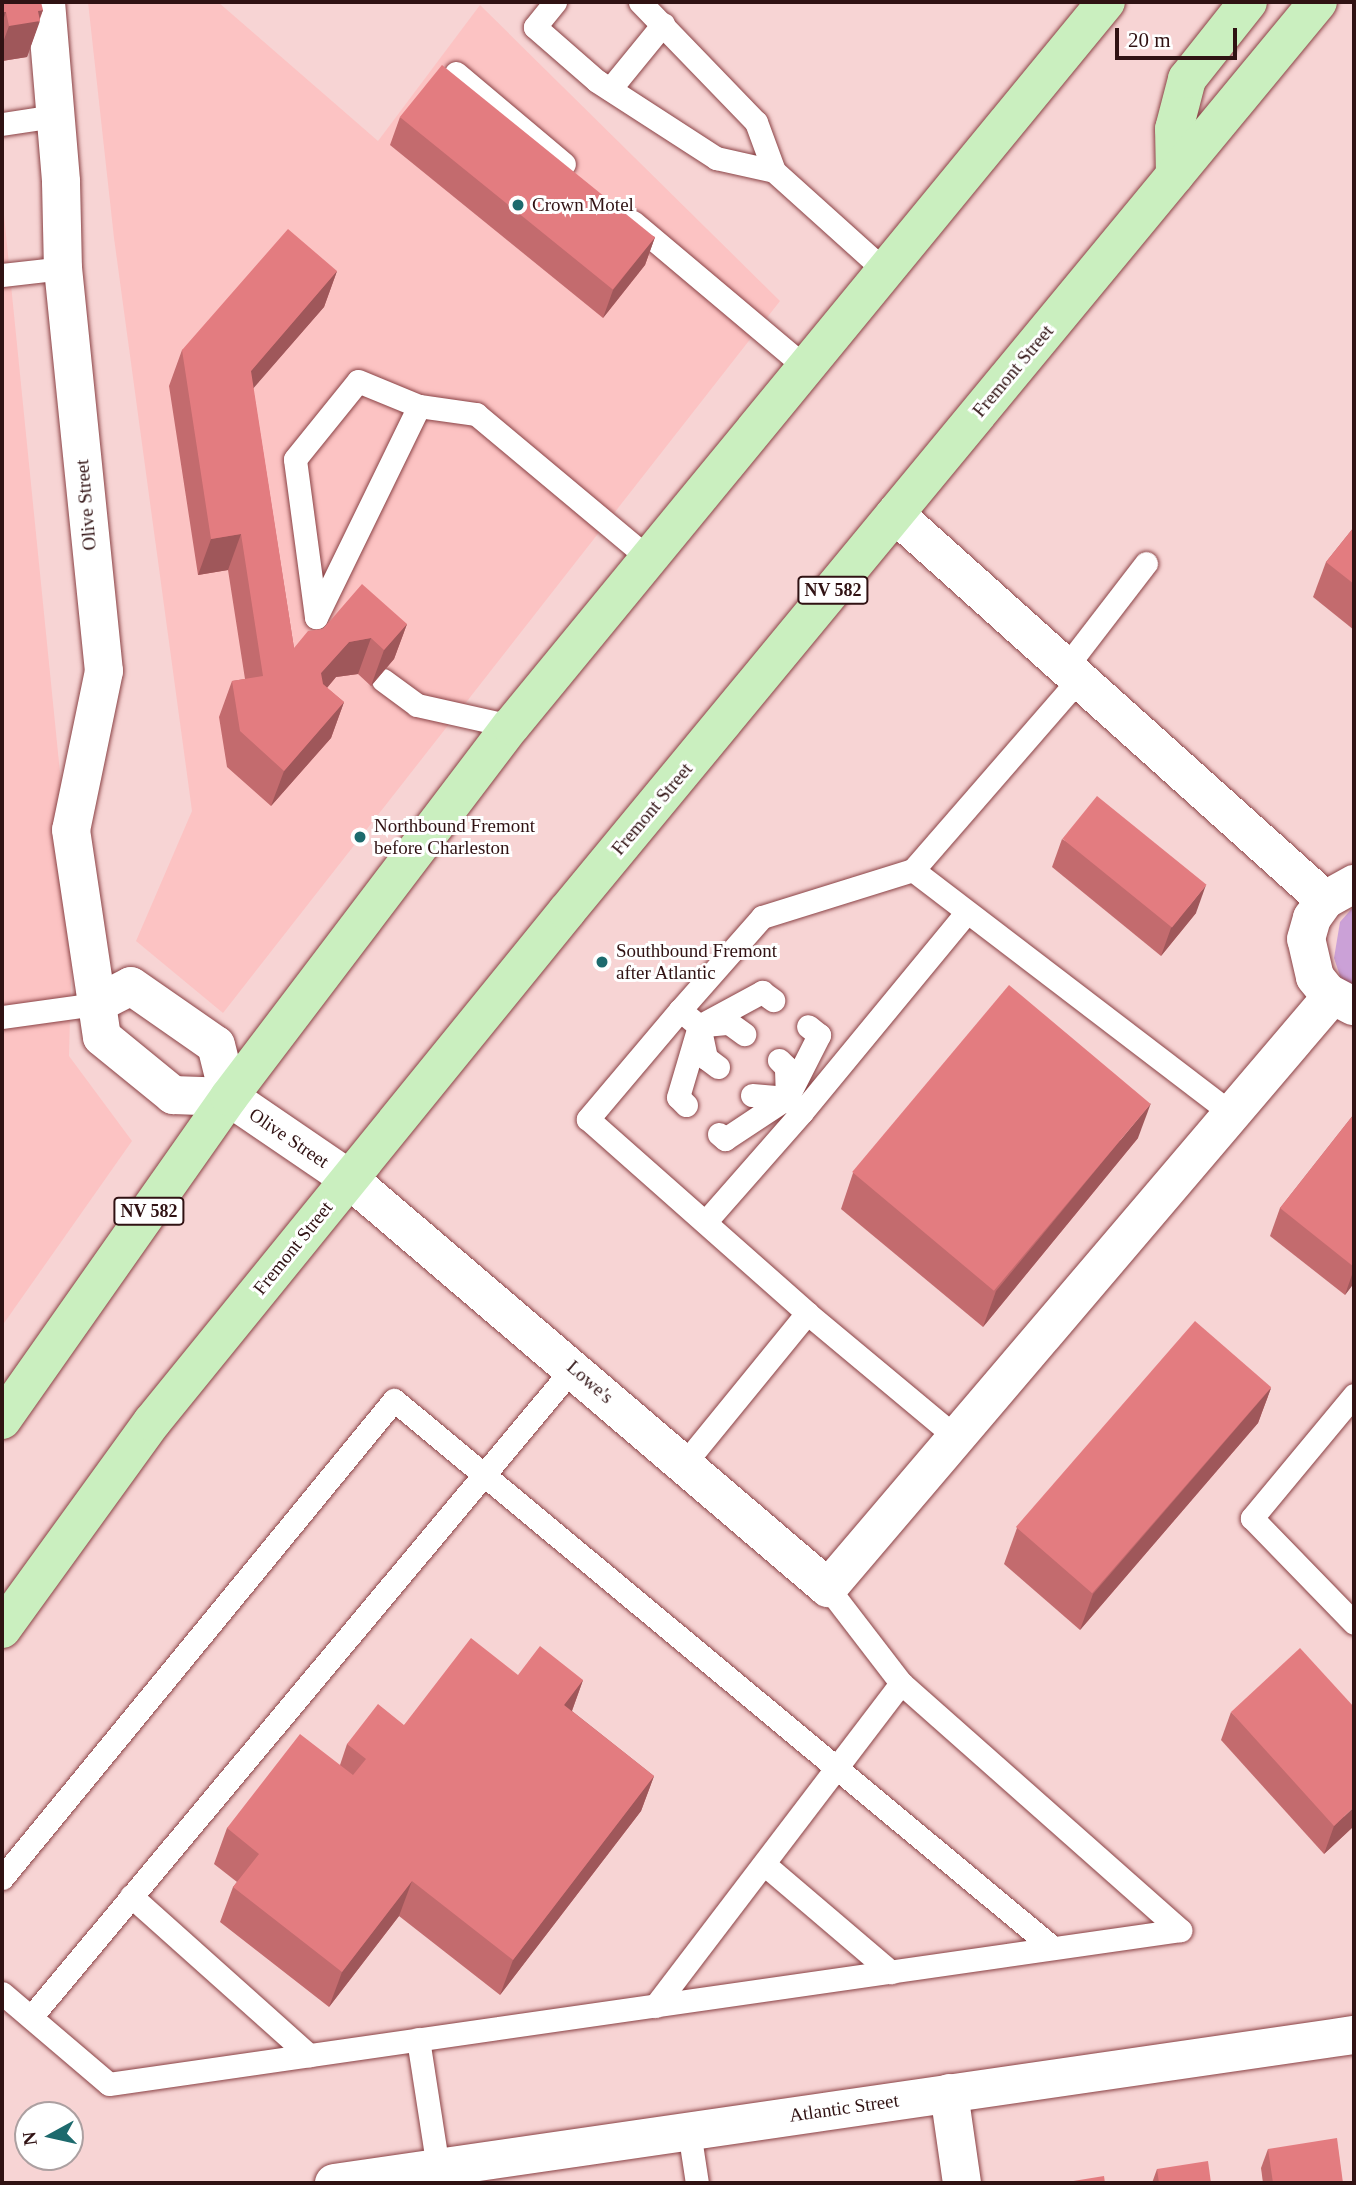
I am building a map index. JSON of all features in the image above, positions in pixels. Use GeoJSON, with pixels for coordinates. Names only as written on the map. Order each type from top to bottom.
{"type":"FeatureCollection","features":[{"type":"Feature","properties":{"kind":"main road","name":"NV 582"},"geometry":{"type":"LineString","coordinates":[[2,1420],[229,1097],[511,726],[647,557],[1106,2]]}},
{"type":"Feature","properties":{"kind":"main road"},"geometry":{"type":"LineString","coordinates":[[1175,176],[1174,129],[1187,79],[1248,2]]}},
{"type":"Feature","properties":{"kind":"main road","name":"Fremont Street"},"geometry":{"type":"LineString","coordinates":[[2,1629],[152,1422],[1318,2]]}},
{"type":"Feature","properties":{"kind":"street","name":"Olive Street"},"geometry":{"type":"LineString","coordinates":[[46,2],[63,268],[104,671],[71,830],[103,1037],[173,1095],[229,1097],[349,1179]]}},
{"type":"Feature","properties":{"kind":"street"},"geometry":{"type":"LineString","coordinates":[[828,1588],[1232,1114],[1343,1001],[1315,977],[1308,959],[1312,918],[1340,892],[1072,673],[895,514]]}},
{"type":"Feature","properties":{"kind":"street","name":"Olive Street"},"geometry":{"type":"LineString","coordinates":[[96,1004],[131,986],[216,1045],[229,1097]]}},
{"type":"Feature","properties":{"kind":"street","name":"Lowe's"},"geometry":{"type":"LineString","coordinates":[[349,1179],[573,1367],[828,1588]]}},
{"type":"Feature","properties":{"kind":"street","name":"Atlantic Street"},"geometry":{"type":"LineString","coordinates":[[334,2183],[439,2176],[689,2131],[1354,2035]]}},
{"type":"Feature","properties":{"kind":"street"},"geometry":{"type":"LineString","coordinates":[[949,2094],[962,2183]]}},
{"type":"Feature","properties":{"kind":"lane"},"geometry":{"type":"LineString","coordinates":[[555,2],[535,27],[610,89],[716,158],[774,171]]}},
{"type":"Feature","properties":{"kind":"lane"},"geometry":{"type":"LineString","coordinates":[[640,2],[756,122],[774,171],[884,270]]}},
{"type":"Feature","properties":{"kind":"lane"},"geometry":{"type":"LineString","coordinates":[[610,89],[663,24]]}},
{"type":"Feature","properties":{"kind":"lane"},"geometry":{"type":"LineString","coordinates":[[456,73],[583,180]]}},
{"type":"Feature","properties":{"kind":"lane"},"geometry":{"type":"LineString","coordinates":[[2,124],[55,116]]}},
{"type":"Feature","properties":{"kind":"lane"},"geometry":{"type":"LineString","coordinates":[[614,206],[804,366]]}},
{"type":"Feature","properties":{"kind":"lane"},"geometry":{"type":"LineString","coordinates":[[2,275],[63,268]]}},
{"type":"Feature","properties":{"kind":"lane"},"geometry":{"type":"LineString","coordinates":[[334,637],[316,617],[295,458],[358,381],[419,406],[476,414],[647,557]]}},
{"type":"Feature","properties":{"kind":"lane"},"geometry":{"type":"LineString","coordinates":[[316,617],[419,406]]}},
{"type":"Feature","properties":{"kind":"lane"},"geometry":{"type":"LineString","coordinates":[[957,1438],[807,1313],[707,1220],[588,1119],[762,917],[913,870],[1072,673],[1146,563]]}},
{"type":"Feature","properties":{"kind":"lane"},"geometry":{"type":"LineString","coordinates":[[383,680],[417,705],[511,726]]}},
{"type":"Feature","properties":{"kind":"lane"},"geometry":{"type":"LineString","coordinates":[[913,870],[1232,1114]]}},
{"type":"Feature","properties":{"kind":"lane"},"geometry":{"type":"LineString","coordinates":[[707,1220],[794,1105],[966,913]]}},
{"type":"Feature","properties":{"kind":"lane"},"geometry":{"type":"LineString","coordinates":[[686,1105],[678,1097],[699,1026],[762,992],[773,1000]]}},
{"type":"Feature","properties":{"kind":"lane"},"geometry":{"type":"LineString","coordinates":[[2,1017],[96,1004]]}},
{"type":"Feature","properties":{"kind":"lane"},"geometry":{"type":"LineString","coordinates":[[680,1010],[699,1026],[706,1058],[718,1067]]}},
{"type":"Feature","properties":{"kind":"lane"},"geometry":{"type":"LineString","coordinates":[[699,1026],[729,1023],[744,1034]]}},
{"type":"Feature","properties":{"kind":"lane"},"geometry":{"type":"LineString","coordinates":[[719,1134],[725,1139],[794,1105],[820,1035],[808,1026]]}},
{"type":"Feature","properties":{"kind":"lane"},"geometry":{"type":"LineString","coordinates":[[779,1060],[786,1066],[794,1105]]}},
{"type":"Feature","properties":{"kind":"lane"},"geometry":{"type":"LineString","coordinates":[[752,1095],[756,1099],[794,1105]]}},
{"type":"Feature","properties":{"kind":"lane"},"geometry":{"type":"LineString","coordinates":[[684,1464],[807,1313]]}},
{"type":"Feature","properties":{"kind":"lane"},"geometry":{"type":"LineString","coordinates":[[31,2017],[573,1367]]}},
{"type":"Feature","properties":{"kind":"lane"},"geometry":{"type":"LineString","coordinates":[[1354,1395],[1252,1518],[1354,1623]]}},
{"type":"Feature","properties":{"kind":"lane"},"geometry":{"type":"LineString","coordinates":[[2,1878],[394,1400],[838,1766],[1052,1947]]}},
{"type":"Feature","properties":{"kind":"lane"},"geometry":{"type":"LineString","coordinates":[[2,1993],[109,2084],[1180,1930],[901,1683],[828,1588]]}},
{"type":"Feature","properties":{"kind":"lane"},"geometry":{"type":"LineString","coordinates":[[655,2006],[901,1683]]}},
{"type":"Feature","properties":{"kind":"lane"},"geometry":{"type":"LineString","coordinates":[[764,1864],[891,1972]]}},
{"type":"Feature","properties":{"kind":"lane"},"geometry":{"type":"LineString","coordinates":[[131,1896],[309,2055]]}},
{"type":"Feature","properties":{"kind":"lane"},"geometry":{"type":"LineString","coordinates":[[418,2039],[439,2176]]}},
{"type":"Feature","properties":{"kind":"lane"},"geometry":{"type":"LineString","coordinates":[[689,2131],[697,2183]]}},
{"type":"Feature","properties":{"kind":"shaded area"},"geometry":{"type":"Polygon","coordinates":[[[88,2],[218,2],[378,141],[480,5],[780,301],[223,1013],[136,941],[192,811],[114,238],[88,2]]]}},
{"type":"Feature","properties":{"kind":"shaded area"},"geometry":{"type":"Polygon","coordinates":[[[2,195],[73,902],[69,1056],[132,1141],[2,1326],[2,195]]]}},
{"type":"Feature","properties":{"kind":"shaded area"},"geometry":{"type":"Polygon","coordinates":[[[1354,906],[1354,992],[1340,976],[1334,958],[1340,922],[1354,906]]]}},
{"type":"Feature","properties":{"kind":"building"},"geometry":{"type":"Polygon","coordinates":[[[2,2],[41,2],[43,10],[38,11],[40,21],[9,26],[6,12],[2,12],[2,2]]]}},
{"type":"Feature","properties":{"kind":"building"},"geometry":{"type":"Polygon","coordinates":[[[442,65],[655,237],[613,290],[400,117],[442,65]]]}},
{"type":"Feature","properties":{"kind":"building"},"geometry":{"type":"Polygon","coordinates":[[[288,229],[337,271],[251,371],[294,648],[308,631],[323,629],[362,584],[407,624],[384,650],[371,638],[349,642],[321,673],[323,684],[344,702],[284,771],[240,731],[232,681],[263,676],[241,534],[211,539],[182,350],[288,229]]]}},
{"type":"Feature","properties":{"kind":"building"},"geometry":{"type":"Polygon","coordinates":[[[1354,527],[1354,584],[1326,562],[1354,527]]]}},
{"type":"Feature","properties":{"kind":"building"},"geometry":{"type":"Polygon","coordinates":[[[1097,796],[1207,885],[1172,927],[1062,839],[1097,796]]]}},
{"type":"Feature","properties":{"kind":"building"},"geometry":{"type":"Polygon","coordinates":[[[1009,985],[1151,1104],[994,1291],[852,1172],[1009,985]]]}},
{"type":"Feature","properties":{"kind":"building"},"geometry":{"type":"Polygon","coordinates":[[[1354,1114],[1354,1267],[1280,1208],[1354,1114]]]}},
{"type":"Feature","properties":{"kind":"building"},"geometry":{"type":"Polygon","coordinates":[[[1195,1321],[1271,1387],[1092,1593],[1016,1527],[1195,1321]]]}},
{"type":"Feature","properties":{"kind":"building"},"geometry":{"type":"Polygon","coordinates":[[[471,1638],[518,1675],[540,1646],[583,1680],[564,1705],[654,1776],[513,1960],[412,1881],[342,1972],[233,1887],[259,1854],[227,1828],[300,1734],[353,1775],[366,1759],[347,1744],[378,1704],[404,1725],[471,1638]]]}},
{"type":"Feature","properties":{"kind":"building"},"geometry":{"type":"Polygon","coordinates":[[[1300,1648],[1354,1707],[1354,1807],[1334,1826],[1231,1712],[1300,1648]]]}},
{"type":"Feature","properties":{"kind":"building"},"geometry":{"type":"Polygon","coordinates":[[[1337,2138],[1343,2183],[1273,2183],[1268,2149],[1337,2138]]]}},
{"type":"Feature","properties":{"kind":"building"},"geometry":{"type":"Polygon","coordinates":[[[1208,2161],[1211,2183],[1159,2183],[1157,2169],[1208,2161]]]}},
{"type":"Feature","properties":{"kind":"building"},"geometry":{"type":"Polygon","coordinates":[[[1104,2176],[1105,2183],[1061,2183],[1104,2176]]]}},
{"type":"Feature","properties":{"kind":"place","name":"Crown Motel"},"geometry":{"type":"Point","coordinates":[518,205]}},
{"type":"Feature","properties":{"kind":"place","name":"Northbound Fremont before Charleston"},"geometry":{"type":"Point","coordinates":[360,837]}},
{"type":"Feature","properties":{"kind":"place","name":"Southbound Fremont after Atlantic"},"geometry":{"type":"Point","coordinates":[602,962]}}]}
